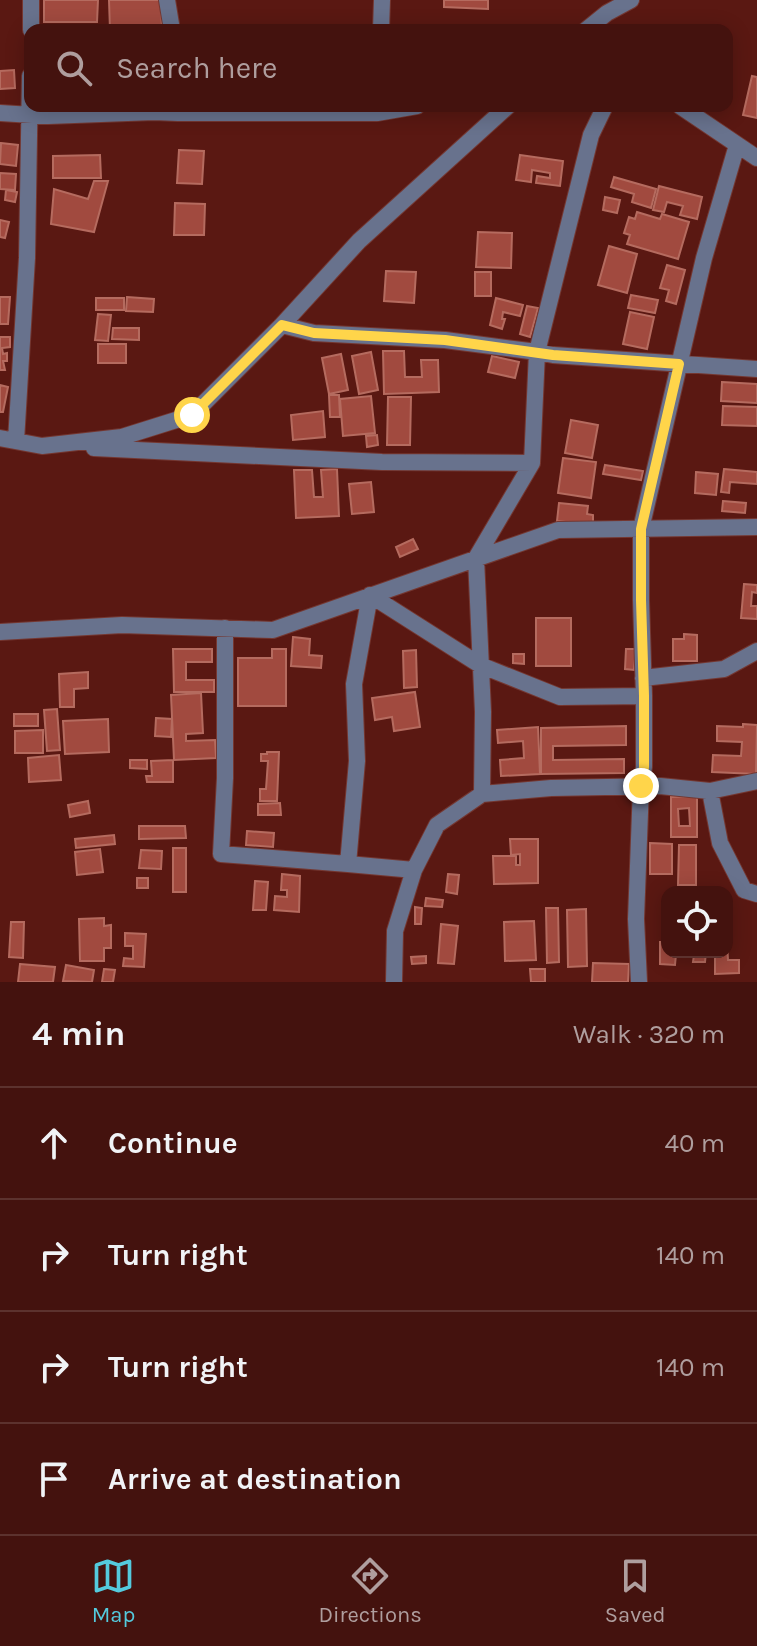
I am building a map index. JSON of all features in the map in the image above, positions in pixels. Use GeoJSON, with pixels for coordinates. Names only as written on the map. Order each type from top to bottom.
{"type":"FeatureCollection","features":[{"type":"Feature","properties":{"kind":"street"},"geometry":{"type":"LineString","coordinates":[[31,0],[31,24]]}},
{"type":"Feature","properties":{"kind":"street"},"geometry":{"type":"LineString","coordinates":[[167,0],[171,24]]}},
{"type":"Feature","properties":{"kind":"street"},"geometry":{"type":"LineString","coordinates":[[381,24],[382,0]]}},
{"type":"Feature","properties":{"kind":"street"},"geometry":{"type":"LineString","coordinates":[[593,24],[631,0]]}},
{"type":"Feature","properties":{"kind":"street"},"geometry":{"type":"LineString","coordinates":[[0,113],[48,116],[154,112]]}},
{"type":"Feature","properties":{"kind":"street"},"geometry":{"type":"LineString","coordinates":[[42,446],[122,437],[192,415],[282,325],[359,241],[501,112]]}},
{"type":"Feature","properties":{"kind":"street"},"geometry":{"type":"LineString","coordinates":[[482,794],[483,712],[476,558],[532,463],[537,352],[591,135],[602,112]]}},
{"type":"Feature","properties":{"kind":"street"},"geometry":{"type":"LineString","coordinates":[[689,112],[757,158]]}},
{"type":"Feature","properties":{"kind":"street"},"geometry":{"type":"LineString","coordinates":[[30,115],[27,258],[8,440],[42,446],[382,462],[532,463]]}},
{"type":"Feature","properties":{"kind":"street"},"geometry":{"type":"LineString","coordinates":[[639,982],[636,919],[644,767],[641,529],[704,258],[737,145]]}},
{"type":"Feature","properties":{"kind":"street"},"geometry":{"type":"LineString","coordinates":[[282,325],[314,333],[445,340],[553,355],[757,369]]}},
{"type":"Feature","properties":{"kind":"street"},"geometry":{"type":"LineString","coordinates":[[0,632],[122,625],[273,630],[558,530],[757,527]]}},
{"type":"Feature","properties":{"kind":"street"},"geometry":{"type":"LineString","coordinates":[[370,595],[480,665],[560,697],[644,696]]}},
{"type":"Feature","properties":{"kind":"street"},"geometry":{"type":"LineString","coordinates":[[348,864],[357,761],[354,684],[370,595]]}},
{"type":"Feature","properties":{"kind":"street"},"geometry":{"type":"LineString","coordinates":[[225,628],[225,778],[221,854],[414,870]]}},
{"type":"Feature","properties":{"kind":"street"},"geometry":{"type":"LineString","coordinates":[[643,678],[724,669],[757,651]]}},
{"type":"Feature","properties":{"kind":"street"},"geometry":{"type":"LineString","coordinates":[[394,982],[395,931],[414,870],[437,825],[482,794],[551,788],[641,786],[710,791],[757,781]]}},
{"type":"Feature","properties":{"kind":"street"},"geometry":{"type":"LineString","coordinates":[[710,791],[720,843],[744,890],[757,894]]}},
{"type":"Feature","properties":{"kind":"building"},"geometry":{"type":"Polygon","coordinates":[[[44,0],[98,0],[97,22],[44,22],[44,0]]]}},
{"type":"Feature","properties":{"kind":"building"},"geometry":{"type":"Polygon","coordinates":[[[109,0],[161,0],[162,24],[110,24],[109,0]]]}},
{"type":"Feature","properties":{"kind":"building"},"geometry":{"type":"Polygon","coordinates":[[[444,0],[488,0],[488,9],[444,7],[444,0]]]}},
{"type":"Feature","properties":{"kind":"building"},"geometry":{"type":"Polygon","coordinates":[[[14,70],[15,88],[0,89],[0,71],[14,70]]]}},
{"type":"Feature","properties":{"kind":"building"},"geometry":{"type":"Polygon","coordinates":[[[752,76],[757,77],[757,118],[743,115],[752,76]]]}},
{"type":"Feature","properties":{"kind":"building"},"geometry":{"type":"Polygon","coordinates":[[[1,143],[18,145],[16,166],[0,164],[1,143]]]}},
{"type":"Feature","properties":{"kind":"building"},"geometry":{"type":"Polygon","coordinates":[[[179,150],[204,151],[202,184],[177,183],[179,150]]]}},
{"type":"Feature","properties":{"kind":"building"},"geometry":{"type":"Polygon","coordinates":[[[100,155],[101,178],[53,178],[53,156],[100,155]]]}},
{"type":"Feature","properties":{"kind":"building"},"geometry":{"type":"Polygon","coordinates":[[[520,155],[563,161],[560,186],[536,183],[537,176],[550,178],[550,173],[532,170],[531,182],[516,180],[520,155]]]}},
{"type":"Feature","properties":{"kind":"building"},"geometry":{"type":"Polygon","coordinates":[[[0,173],[16,174],[15,190],[0,189],[0,173]]]}},
{"type":"Feature","properties":{"kind":"building"},"geometry":{"type":"Polygon","coordinates":[[[614,177],[656,189],[651,208],[632,202],[634,194],[611,187],[614,177]]]}},
{"type":"Feature","properties":{"kind":"building"},"geometry":{"type":"Polygon","coordinates":[[[94,181],[108,181],[94,232],[51,224],[54,189],[88,199],[94,181]]]}},
{"type":"Feature","properties":{"kind":"building"},"geometry":{"type":"Polygon","coordinates":[[[659,186],[702,197],[697,219],[680,215],[683,206],[667,202],[664,212],[653,210],[659,186]]]}},
{"type":"Feature","properties":{"kind":"building"},"geometry":{"type":"Polygon","coordinates":[[[6,190],[17,192],[15,202],[5,200],[6,190]]]}},
{"type":"Feature","properties":{"kind":"building"},"geometry":{"type":"Polygon","coordinates":[[[605,197],[620,200],[617,213],[603,210],[605,197]]]}},
{"type":"Feature","properties":{"kind":"building"},"geometry":{"type":"Polygon","coordinates":[[[175,203],[205,204],[204,235],[174,235],[175,203]]]}},
{"type":"Feature","properties":{"kind":"building"},"geometry":{"type":"Polygon","coordinates":[[[637,212],[660,219],[662,214],[689,222],[678,259],[627,244],[630,235],[624,233],[629,217],[635,219],[637,212]]]}},
{"type":"Feature","properties":{"kind":"building"},"geometry":{"type":"Polygon","coordinates":[[[0,220],[9,222],[5,238],[0,237],[0,220]]]}},
{"type":"Feature","properties":{"kind":"building"},"geometry":{"type":"Polygon","coordinates":[[[478,232],[512,233],[511,268],[476,267],[478,232]]]}},
{"type":"Feature","properties":{"kind":"building"},"geometry":{"type":"Polygon","coordinates":[[[609,246],[637,254],[627,293],[598,285],[609,246]]]}},
{"type":"Feature","properties":{"kind":"building"},"geometry":{"type":"Polygon","coordinates":[[[667,265],[685,270],[676,304],[666,301],[669,290],[660,288],[667,265]]]}},
{"type":"Feature","properties":{"kind":"building"},"geometry":{"type":"Polygon","coordinates":[[[386,271],[416,272],[414,303],[384,301],[386,271]]]}},
{"type":"Feature","properties":{"kind":"building"},"geometry":{"type":"Polygon","coordinates":[[[475,272],[491,272],[491,296],[475,296],[475,272]]]}},
{"type":"Feature","properties":{"kind":"building"},"geometry":{"type":"Polygon","coordinates":[[[631,295],[658,300],[655,313],[628,308],[631,295]]]}},
{"type":"Feature","properties":{"kind":"building"},"geometry":{"type":"Polygon","coordinates":[[[0,297],[10,297],[8,324],[0,324],[0,297]]]}},
{"type":"Feature","properties":{"kind":"building"},"geometry":{"type":"Polygon","coordinates":[[[127,297],[154,299],[153,312],[126,311],[127,297]]]}},
{"type":"Feature","properties":{"kind":"building"},"geometry":{"type":"Polygon","coordinates":[[[96,298],[124,298],[124,310],[96,310],[96,298]]]}},
{"type":"Feature","properties":{"kind":"building"},"geometry":{"type":"Polygon","coordinates":[[[496,298],[523,305],[520,316],[503,312],[502,319],[505,319],[502,329],[490,325],[496,298]]]}},
{"type":"Feature","properties":{"kind":"building"},"geometry":{"type":"Polygon","coordinates":[[[527,306],[538,308],[530,337],[520,334],[527,306]]]}},
{"type":"Feature","properties":{"kind":"building"},"geometry":{"type":"Polygon","coordinates":[[[630,312],[654,317],[647,349],[623,344],[630,312]]]}},
{"type":"Feature","properties":{"kind":"building"},"geometry":{"type":"Polygon","coordinates":[[[98,314],[111,315],[108,341],[95,340],[98,314]]]}},
{"type":"Feature","properties":{"kind":"building"},"geometry":{"type":"Polygon","coordinates":[[[113,328],[139,328],[139,340],[112,339],[113,328]]]}},
{"type":"Feature","properties":{"kind":"building"},"geometry":{"type":"Polygon","coordinates":[[[0,337],[10,337],[10,347],[2,348],[3,354],[7,353],[7,361],[3,361],[5,370],[0,370],[0,337]]]}},
{"type":"Feature","properties":{"kind":"building"},"geometry":{"type":"Polygon","coordinates":[[[98,344],[126,344],[126,363],[98,363],[98,344]]]}},
{"type":"Feature","properties":{"kind":"building"},"geometry":{"type":"Polygon","coordinates":[[[383,351],[404,351],[405,377],[422,377],[421,360],[438,360],[439,392],[384,394],[383,351]]]}},
{"type":"Feature","properties":{"kind":"building"},"geometry":{"type":"Polygon","coordinates":[[[371,352],[378,390],[359,394],[352,356],[371,352]]]}},
{"type":"Feature","properties":{"kind":"building"},"geometry":{"type":"Polygon","coordinates":[[[341,354],[348,390],[329,394],[322,358],[341,354]]]}},
{"type":"Feature","properties":{"kind":"building"},"geometry":{"type":"Polygon","coordinates":[[[492,356],[519,362],[515,378],[488,372],[492,356]]]}},
{"type":"Feature","properties":{"kind":"building"},"geometry":{"type":"Polygon","coordinates":[[[722,382],[757,384],[757,403],[721,401],[722,382]]]}},
{"type":"Feature","properties":{"kind":"building"},"geometry":{"type":"Polygon","coordinates":[[[0,385],[8,387],[3,412],[0,412],[0,385]]]}},
{"type":"Feature","properties":{"kind":"building"},"geometry":{"type":"Polygon","coordinates":[[[329,395],[339,395],[340,417],[330,417],[329,395]]]}},
{"type":"Feature","properties":{"kind":"building"},"geometry":{"type":"Polygon","coordinates":[[[371,396],[375,433],[343,436],[340,399],[371,396]]]}},
{"type":"Feature","properties":{"kind":"building"},"geometry":{"type":"Polygon","coordinates":[[[388,397],[411,397],[410,445],[387,445],[388,397]]]}},
{"type":"Feature","properties":{"kind":"building"},"geometry":{"type":"Polygon","coordinates":[[[723,406],[757,407],[757,426],[722,425],[723,406]]]}},
{"type":"Feature","properties":{"kind":"building"},"geometry":{"type":"Polygon","coordinates":[[[323,411],[325,437],[293,440],[291,415],[323,411]]]}},
{"type":"Feature","properties":{"kind":"building"},"geometry":{"type":"Polygon","coordinates":[[[571,420],[598,425],[592,458],[565,453],[571,420]]]}},
{"type":"Feature","properties":{"kind":"building"},"geometry":{"type":"Polygon","coordinates":[[[377,435],[378,445],[367,447],[366,436],[377,435]]]}},
{"type":"Feature","properties":{"kind":"building"},"geometry":{"type":"Polygon","coordinates":[[[563,458],[596,462],[591,498],[558,493],[563,458]]]}},
{"type":"Feature","properties":{"kind":"building"},"geometry":{"type":"Polygon","coordinates":[[[605,465],[643,471],[641,480],[603,474],[605,465]]]}},
{"type":"Feature","properties":{"kind":"building"},"geometry":{"type":"Polygon","coordinates":[[[337,469],[339,516],[296,518],[294,470],[312,470],[314,497],[323,497],[321,470],[337,469]]]}},
{"type":"Feature","properties":{"kind":"building"},"geometry":{"type":"Polygon","coordinates":[[[724,469],[757,472],[757,484],[730,482],[729,493],[721,492],[724,469]]]}},
{"type":"Feature","properties":{"kind":"building"},"geometry":{"type":"Polygon","coordinates":[[[696,472],[718,474],[716,495],[695,493],[696,472]]]}},
{"type":"Feature","properties":{"kind":"building"},"geometry":{"type":"Polygon","coordinates":[[[371,482],[374,512],[352,514],[349,484],[371,482]]]}},
{"type":"Feature","properties":{"kind":"building"},"geometry":{"type":"Polygon","coordinates":[[[723,501],[746,503],[745,513],[722,511],[723,501]]]}},
{"type":"Feature","properties":{"kind":"building"},"geometry":{"type":"Polygon","coordinates":[[[559,503],[588,506],[587,514],[593,515],[593,525],[557,521],[559,503]]]}},
{"type":"Feature","properties":{"kind":"building"},"geometry":{"type":"Polygon","coordinates":[[[413,539],[418,549],[400,557],[396,547],[413,539]]]}},
{"type":"Feature","properties":{"kind":"building"},"geometry":{"type":"Polygon","coordinates":[[[744,584],[757,585],[757,593],[752,592],[751,606],[757,606],[757,619],[741,618],[744,584]]]}},
{"type":"Feature","properties":{"kind":"building"},"geometry":{"type":"Polygon","coordinates":[[[536,618],[571,618],[571,666],[536,666],[536,618]]]}},
{"type":"Feature","properties":{"kind":"building"},"geometry":{"type":"Polygon","coordinates":[[[684,634],[697,635],[697,661],[673,661],[673,639],[684,639],[684,634]]]}},
{"type":"Feature","properties":{"kind":"building"},"geometry":{"type":"Polygon","coordinates":[[[293,637],[310,639],[309,655],[322,656],[321,668],[291,666],[293,637]]]}},
{"type":"Feature","properties":{"kind":"building"},"geometry":{"type":"Polygon","coordinates":[[[173,649],[212,649],[212,662],[186,662],[186,680],[214,680],[214,692],[174,692],[173,649]]]}},
{"type":"Feature","properties":{"kind":"building"},"geometry":{"type":"Polygon","coordinates":[[[272,649],[286,649],[286,706],[238,706],[238,658],[272,658],[272,649]]]}},
{"type":"Feature","properties":{"kind":"building"},"geometry":{"type":"Polygon","coordinates":[[[626,649],[636,649],[634,670],[625,669],[626,649]]]}},
{"type":"Feature","properties":{"kind":"building"},"geometry":{"type":"Polygon","coordinates":[[[416,650],[417,687],[404,688],[403,651],[416,650]]]}},
{"type":"Feature","properties":{"kind":"building"},"geometry":{"type":"Polygon","coordinates":[[[513,654],[524,654],[524,664],[513,663],[513,654]]]}},
{"type":"Feature","properties":{"kind":"building"},"geometry":{"type":"Polygon","coordinates":[[[88,672],[88,688],[74,689],[74,707],[60,707],[59,674],[88,672]]]}},
{"type":"Feature","properties":{"kind":"building"},"geometry":{"type":"Polygon","coordinates":[[[415,692],[420,727],[394,731],[392,717],[375,720],[372,698],[415,692]]]}},
{"type":"Feature","properties":{"kind":"building"},"geometry":{"type":"Polygon","coordinates":[[[201,693],[203,733],[186,734],[186,741],[215,740],[216,758],[174,760],[171,695],[201,693]]]}},
{"type":"Feature","properties":{"kind":"building"},"geometry":{"type":"Polygon","coordinates":[[[57,709],[60,750],[47,751],[44,710],[57,709]]]}},
{"type":"Feature","properties":{"kind":"building"},"geometry":{"type":"Polygon","coordinates":[[[14,714],[38,714],[38,726],[14,726],[14,714]]]}},
{"type":"Feature","properties":{"kind":"building"},"geometry":{"type":"Polygon","coordinates":[[[156,718],[172,719],[171,737],[155,736],[156,718]]]}},
{"type":"Feature","properties":{"kind":"building"},"geometry":{"type":"Polygon","coordinates":[[[108,719],[109,752],[65,754],[63,721],[108,719]]]}},
{"type":"Feature","properties":{"kind":"building"},"geometry":{"type":"Polygon","coordinates":[[[743,724],[757,725],[756,774],[712,772],[713,755],[741,756],[742,742],[717,741],[717,726],[743,727],[743,724]]]}},
{"type":"Feature","properties":{"kind":"building"},"geometry":{"type":"Polygon","coordinates":[[[626,726],[626,745],[553,746],[553,760],[624,759],[624,773],[541,774],[541,728],[626,726]]]}},
{"type":"Feature","properties":{"kind":"building"},"geometry":{"type":"Polygon","coordinates":[[[538,727],[540,774],[501,776],[500,760],[524,758],[523,741],[498,743],[497,730],[538,727]]]}},
{"type":"Feature","properties":{"kind":"building"},"geometry":{"type":"Polygon","coordinates":[[[43,730],[43,753],[15,753],[15,731],[43,730]]]}},
{"type":"Feature","properties":{"kind":"building"},"geometry":{"type":"Polygon","coordinates":[[[279,752],[277,801],[260,801],[260,789],[266,789],[268,761],[261,761],[261,754],[279,752]]]}},
{"type":"Feature","properties":{"kind":"building"},"geometry":{"type":"Polygon","coordinates":[[[59,755],[61,780],[29,782],[28,758],[59,755]]]}},
{"type":"Feature","properties":{"kind":"building"},"geometry":{"type":"Polygon","coordinates":[[[130,760],[147,760],[147,769],[130,768],[130,760]]]}},
{"type":"Feature","properties":{"kind":"building"},"geometry":{"type":"Polygon","coordinates":[[[173,760],[173,782],[147,782],[146,776],[152,776],[151,761],[173,760]]]}},
{"type":"Feature","properties":{"kind":"building"},"geometry":{"type":"Polygon","coordinates":[[[697,796],[697,837],[671,837],[671,797],[697,796]],[[689,808],[678,809],[679,826],[690,826],[689,808]]]}},
{"type":"Feature","properties":{"kind":"building"},"geometry":{"type":"Polygon","coordinates":[[[88,801],[90,813],[70,817],[68,805],[88,801]]]}},
{"type":"Feature","properties":{"kind":"building"},"geometry":{"type":"Polygon","coordinates":[[[280,803],[281,815],[258,815],[258,804],[280,803]]]}},
{"type":"Feature","properties":{"kind":"building"},"geometry":{"type":"Polygon","coordinates":[[[139,826],[185,826],[186,838],[139,839],[139,826]]]}},
{"type":"Feature","properties":{"kind":"building"},"geometry":{"type":"Polygon","coordinates":[[[247,831],[274,833],[273,847],[246,845],[247,831]]]}},
{"type":"Feature","properties":{"kind":"building"},"geometry":{"type":"Polygon","coordinates":[[[114,835],[115,844],[76,848],[75,839],[114,835]]]}},
{"type":"Feature","properties":{"kind":"building"},"geometry":{"type":"Polygon","coordinates":[[[510,839],[538,839],[538,883],[494,884],[493,856],[516,856],[516,865],[520,865],[520,854],[511,855],[510,839]]]}},
{"type":"Feature","properties":{"kind":"building"},"geometry":{"type":"Polygon","coordinates":[[[650,843],[672,844],[672,874],[650,874],[650,843]]]}},
{"type":"Feature","properties":{"kind":"building"},"geometry":{"type":"Polygon","coordinates":[[[679,845],[696,845],[696,885],[678,885],[679,845]]]}},
{"type":"Feature","properties":{"kind":"building"},"geometry":{"type":"Polygon","coordinates":[[[173,848],[186,848],[186,892],[173,892],[173,848]]]}},
{"type":"Feature","properties":{"kind":"building"},"geometry":{"type":"Polygon","coordinates":[[[100,849],[103,872],[77,875],[75,852],[100,849]]]}},
{"type":"Feature","properties":{"kind":"building"},"geometry":{"type":"Polygon","coordinates":[[[141,850],[162,851],[161,869],[139,868],[141,850]]]}},
{"type":"Feature","properties":{"kind":"building"},"geometry":{"type":"Polygon","coordinates":[[[282,874],[300,876],[299,912],[274,910],[275,896],[287,897],[287,890],[281,890],[282,874]]]}},
{"type":"Feature","properties":{"kind":"building"},"geometry":{"type":"Polygon","coordinates":[[[448,874],[459,875],[457,894],[446,892],[448,874]]]}},
{"type":"Feature","properties":{"kind":"building"},"geometry":{"type":"Polygon","coordinates":[[[137,878],[148,878],[148,888],[137,888],[137,878]]]}},
{"type":"Feature","properties":{"kind":"building"},"geometry":{"type":"Polygon","coordinates":[[[255,881],[268,882],[266,910],[253,910],[255,881]]]}},
{"type":"Feature","properties":{"kind":"building"},"geometry":{"type":"Polygon","coordinates":[[[426,898],[443,900],[442,907],[425,906],[426,898]]]}},
{"type":"Feature","properties":{"kind":"building"},"geometry":{"type":"Polygon","coordinates":[[[415,907],[422,908],[421,924],[415,924],[415,907]]]}},
{"type":"Feature","properties":{"kind":"building"},"geometry":{"type":"Polygon","coordinates":[[[546,908],[558,908],[559,962],[547,963],[546,908]]]}},
{"type":"Feature","properties":{"kind":"building"},"geometry":{"type":"Polygon","coordinates":[[[586,909],[587,966],[568,967],[567,910],[586,909]]]}},
{"type":"Feature","properties":{"kind":"building"},"geometry":{"type":"Polygon","coordinates":[[[104,918],[104,926],[111,925],[111,948],[104,948],[104,961],[80,961],[79,919],[104,918]]]}},
{"type":"Feature","properties":{"kind":"building"},"geometry":{"type":"Polygon","coordinates":[[[534,921],[536,960],[505,961],[504,922],[534,921]]]}},
{"type":"Feature","properties":{"kind":"building"},"geometry":{"type":"Polygon","coordinates":[[[11,922],[24,922],[23,958],[9,957],[11,922]]]}},
{"type":"Feature","properties":{"kind":"building"},"geometry":{"type":"Polygon","coordinates":[[[441,924],[458,926],[454,964],[438,963],[441,924]]]}},
{"type":"Feature","properties":{"kind":"building"},"geometry":{"type":"Polygon","coordinates":[[[125,933],[146,934],[144,967],[123,966],[124,958],[133,959],[133,946],[125,946],[125,933]]]}},
{"type":"Feature","properties":{"kind":"building"},"geometry":{"type":"Polygon","coordinates":[[[661,942],[661,958],[676,958],[675,965],[660,964],[661,942]]]}},
{"type":"Feature","properties":{"kind":"building"},"geometry":{"type":"Polygon","coordinates":[[[426,956],[426,963],[412,964],[411,957],[426,956]]]}},
{"type":"Feature","properties":{"kind":"building"},"geometry":{"type":"Polygon","coordinates":[[[694,958],[705,958],[705,962],[693,962],[694,958]]]}},
{"type":"Feature","properties":{"kind":"building"},"geometry":{"type":"Polygon","coordinates":[[[715,958],[739,960],[739,973],[715,974],[715,958]]]}},
{"type":"Feature","properties":{"kind":"building"},"geometry":{"type":"Polygon","coordinates":[[[593,963],[629,964],[628,982],[592,982],[593,963]]]}},
{"type":"Feature","properties":{"kind":"building"},"geometry":{"type":"Polygon","coordinates":[[[20,964],[55,967],[53,982],[18,982],[20,964]]]}},
{"type":"Feature","properties":{"kind":"building"},"geometry":{"type":"Polygon","coordinates":[[[66,965],[94,970],[92,982],[63,981],[66,965]]]}},
{"type":"Feature","properties":{"kind":"building"},"geometry":{"type":"Polygon","coordinates":[[[104,969],[115,970],[113,982],[102,982],[104,969]]]}},
{"type":"Feature","properties":{"kind":"building"},"geometry":{"type":"Polygon","coordinates":[[[530,969],[545,969],[545,982],[531,982],[530,969]]]}},
{"type":"Feature","properties":{"kind":"route"},"geometry":{"type":"LineString","coordinates":[[192,415],[282,325],[314,333],[445,340],[553,355],[679,364],[641,529],[644,696],[641,786]]}}]}
